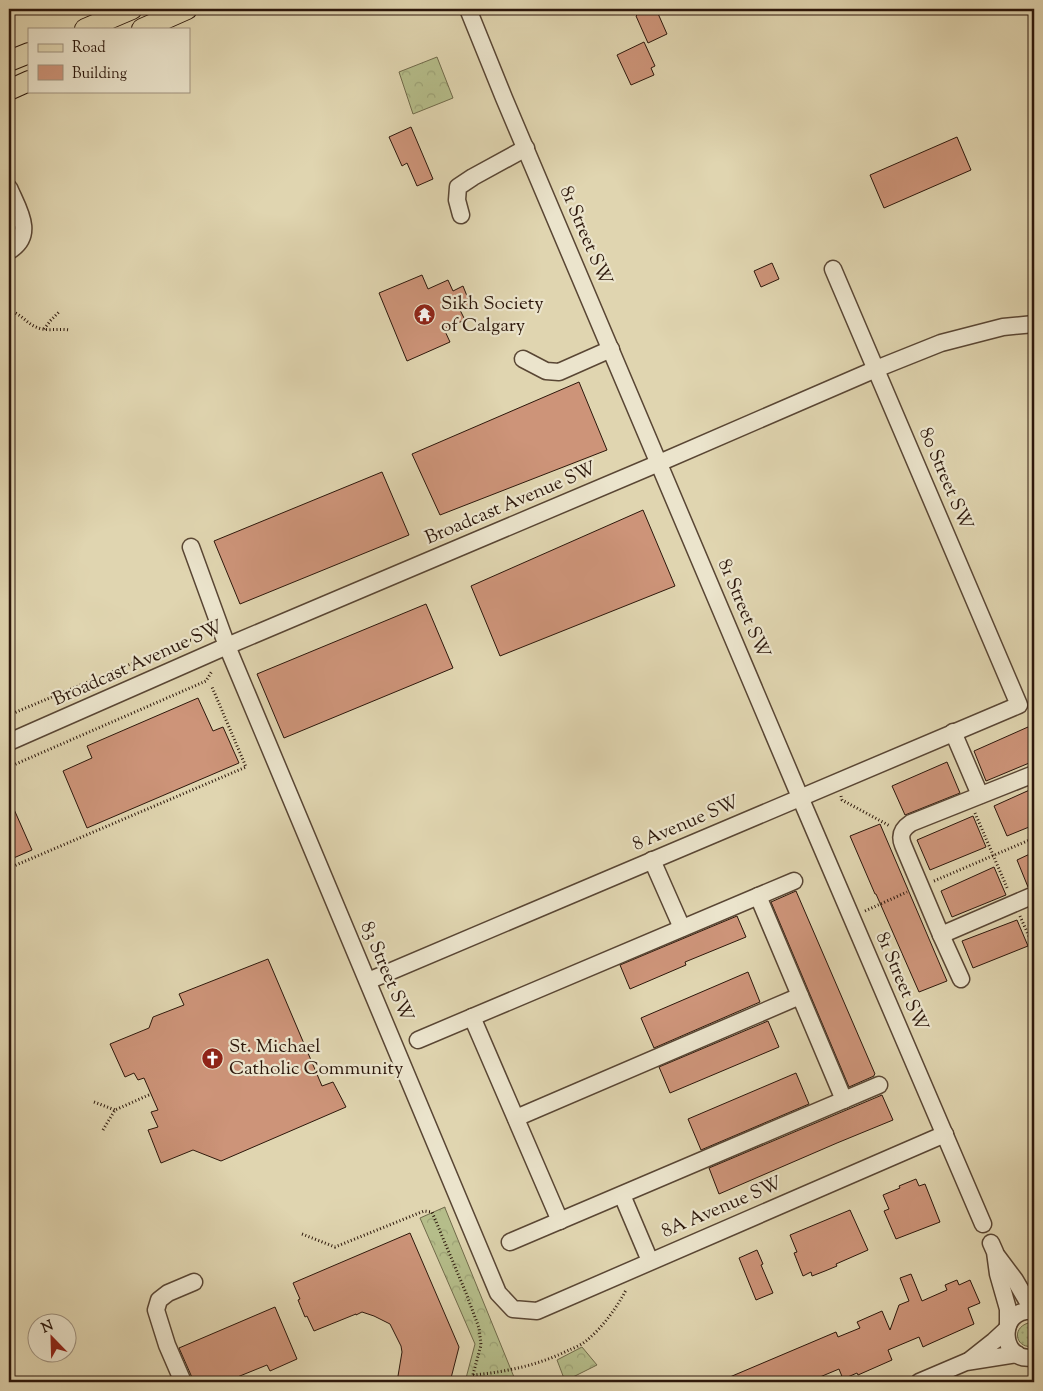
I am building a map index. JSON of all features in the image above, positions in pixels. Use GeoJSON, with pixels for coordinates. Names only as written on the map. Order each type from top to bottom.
{"type":"FeatureCollection","features":[{"type":"Feature","properties":{"kind":"main road"},"geometry":{"type":"LineString","coordinates":[[87,28],[132,9]]}},
{"type":"Feature","properties":{"kind":"main road"},"geometry":{"type":"LineString","coordinates":[[144,28],[187,9]]}},
{"type":"Feature","properties":{"kind":"main road"},"geometry":{"type":"LineString","coordinates":[[9,61],[28,53]]}},
{"type":"Feature","properties":{"kind":"main road"},"geometry":{"type":"LineString","coordinates":[[9,90],[28,80]]}},
{"type":"Feature","properties":{"kind":"street","name":"81 Street SW"},"geometry":{"type":"LineString","coordinates":[[468,9],[800,797],[983,1224]]}},
{"type":"Feature","properties":{"kind":"street"},"geometry":{"type":"LineString","coordinates":[[461,215],[457,200],[458,187],[526,148]]}},
{"type":"Feature","properties":{"kind":"street"},"geometry":{"type":"LineString","coordinates":[[9,188],[20,214],[24,230],[19,242],[9,251]]}},
{"type":"Feature","properties":{"kind":"street","name":"80 Street SW"},"geometry":{"type":"LineString","coordinates":[[833,269],[1019,705]]}},
{"type":"Feature","properties":{"kind":"street","name":"Broadcast Avenue SW"},"geometry":{"type":"LineString","coordinates":[[11,735],[227,646],[876,369],[941,343],[1003,327],[1034,324]]}},
{"type":"Feature","properties":{"kind":"street"},"geometry":{"type":"LineString","coordinates":[[523,359],[546,371],[559,372],[611,349]]}},
{"type":"Feature","properties":{"kind":"street","name":"83 Street SW"},"geometry":{"type":"LineString","coordinates":[[191,548],[227,646],[498,1293],[513,1309]]}},
{"type":"Feature","properties":{"kind":"street","name":"8 Avenue SW"},"geometry":{"type":"LineString","coordinates":[[368,981],[1019,705]]}},
{"type":"Feature","properties":{"kind":"street"},"geometry":{"type":"LineString","coordinates":[[952,732],[975,798]]}},
{"type":"Feature","properties":{"kind":"street"},"geometry":{"type":"LineString","coordinates":[[962,979],[941,935],[901,839],[902,833],[905,827],[911,824],[1034,774]]}},
{"type":"Feature","properties":{"kind":"street"},"geometry":{"type":"LineString","coordinates":[[652,860],[682,928]]}},
{"type":"Feature","properties":{"kind":"street"},"geometry":{"type":"LineString","coordinates":[[418,1040],[794,881]]}},
{"type":"Feature","properties":{"kind":"street"},"geometry":{"type":"LineString","coordinates":[[941,935],[1034,895]]}},
{"type":"Feature","properties":{"kind":"street"},"geometry":{"type":"LineString","coordinates":[[758,896],[844,1100]]}},
{"type":"Feature","properties":{"kind":"street"},"geometry":{"type":"LineString","coordinates":[[516,1118],[800,996]]}},
{"type":"Feature","properties":{"kind":"street"},"geometry":{"type":"LineString","coordinates":[[472,1017],[560,1221]]}},
{"type":"Feature","properties":{"kind":"street"},"geometry":{"type":"LineString","coordinates":[[510,1242],[879,1085]]}},
{"type":"Feature","properties":{"kind":"street","name":"8A Avenue SW"},"geometry":{"type":"LineString","coordinates":[[513,1309],[537,1311],[945,1134]]}},
{"type":"Feature","properties":{"kind":"street"},"geometry":{"type":"LineString","coordinates":[[622,1195],[650,1261]]}},
{"type":"Feature","properties":{"kind":"street"},"geometry":{"type":"LineString","coordinates":[[1034,1310],[1028,1304],[1015,1280],[993,1248],[1008,1309],[1006,1334],[1008,1343],[1013,1351],[1024,1356],[1034,1372]]}},
{"type":"Feature","properties":{"kind":"street"},"geometry":{"type":"LineString","coordinates":[[183,1382],[167,1345],[156,1310],[159,1300],[168,1293],[194,1282]]}},
{"type":"Feature","properties":{"kind":"street"},"geometry":{"type":"LineString","coordinates":[[919,1382],[966,1362],[994,1341],[1018,1313],[1034,1310]]}},
{"type":"Feature","properties":{"kind":"street"},"geometry":{"type":"LineString","coordinates":[[966,1362],[1024,1356]]}},
{"type":"Feature","properties":{"kind":"path"},"geometry":{"type":"LineString","coordinates":[[9,311],[21,316],[34,326],[44,329],[63,328],[68,330]]}},
{"type":"Feature","properties":{"kind":"path"},"geometry":{"type":"LineString","coordinates":[[44,329],[60,311]]}},
{"type":"Feature","properties":{"kind":"path"},"geometry":{"type":"LineString","coordinates":[[9,868],[246,767],[212,687]]}},
{"type":"Feature","properties":{"kind":"path"},"geometry":{"type":"LineString","coordinates":[[835,782],[842,800],[902,833]]}},
{"type":"Feature","properties":{"kind":"path"},"geometry":{"type":"LineString","coordinates":[[975,798],[993,856],[1034,948]]}},
{"type":"Feature","properties":{"kind":"path"},"geometry":{"type":"LineString","coordinates":[[852,916],[1034,838]]}},
{"type":"Feature","properties":{"kind":"path"},"geometry":{"type":"LineString","coordinates":[[103,1130],[115,1110],[151,1094]]}},
{"type":"Feature","properties":{"kind":"path"},"geometry":{"type":"LineString","coordinates":[[94,1102],[115,1110]]}},
{"type":"Feature","properties":{"kind":"path"},"geometry":{"type":"LineString","coordinates":[[302,1234],[335,1247],[424,1212],[432,1212],[479,1328],[481,1345],[471,1382]]}},
{"type":"Feature","properties":{"kind":"path"},"geometry":{"type":"LineString","coordinates":[[473,1375],[523,1367],[558,1356],[585,1342],[615,1308],[627,1288]]}},
{"type":"Feature","properties":{"kind":"green space"},"geometry":{"type":"Polygon","coordinates":[[[437,57],[453,98],[413,114],[399,72],[437,57]]]}},
{"type":"Feature","properties":{"kind":"green space"},"geometry":{"type":"Polygon","coordinates":[[[445,1207],[516,1382],[465,1382],[475,1344],[420,1218],[445,1207]]]}},
{"type":"Feature","properties":{"kind":"green space"},"geometry":{"type":"Polygon","coordinates":[[[1028,1323],[1034,1324],[1034,1346],[1023,1345],[1018,1338],[1019,1330],[1028,1323]]]}},
{"type":"Feature","properties":{"kind":"green space"},"geometry":{"type":"Polygon","coordinates":[[[582,1347],[597,1365],[565,1381],[557,1360],[582,1347]]]}},
{"type":"Feature","properties":{"kind":"building"},"geometry":{"type":"Polygon","coordinates":[[[634,9],[656,9],[667,34],[648,43],[634,9]]]}},
{"type":"Feature","properties":{"kind":"building"},"geometry":{"type":"Polygon","coordinates":[[[644,42],[655,66],[651,68],[654,75],[631,85],[617,55],[644,42]]]}},
{"type":"Feature","properties":{"kind":"building"},"geometry":{"type":"Polygon","coordinates":[[[411,127],[433,179],[417,186],[407,163],[402,166],[389,137],[411,127]]]}},
{"type":"Feature","properties":{"kind":"building"},"geometry":{"type":"Polygon","coordinates":[[[957,137],[971,170],[884,208],[870,175],[957,137]]]}},
{"type":"Feature","properties":{"kind":"building"},"geometry":{"type":"Polygon","coordinates":[[[772,263],[779,279],[761,287],[754,271],[772,263]]]}},
{"type":"Feature","properties":{"kind":"building","name":"Sikh Society of Calgary"},"geometry":{"type":"Polygon","coordinates":[[[422,275],[428,289],[448,280],[453,291],[463,286],[471,306],[460,310],[465,320],[444,329],[450,342],[407,361],[379,293],[422,275]]]}},
{"type":"Feature","properties":{"kind":"building"},"geometry":{"type":"Polygon","coordinates":[[[579,382],[607,450],[440,515],[412,454],[579,382]]]}},
{"type":"Feature","properties":{"kind":"building"},"geometry":{"type":"Polygon","coordinates":[[[382,472],[409,535],[240,604],[214,541],[382,472]]]}},
{"type":"Feature","properties":{"kind":"building"},"geometry":{"type":"Polygon","coordinates":[[[643,510],[675,586],[500,656],[471,586],[643,510]]]}},
{"type":"Feature","properties":{"kind":"building"},"geometry":{"type":"Polygon","coordinates":[[[426,604],[453,668],[284,738],[257,674],[426,604]]]}},
{"type":"Feature","properties":{"kind":"building"},"geometry":{"type":"Polygon","coordinates":[[[198,698],[213,731],[223,727],[239,763],[87,828],[63,771],[92,758],[87,746],[198,698]]]}},
{"type":"Feature","properties":{"kind":"building"},"geometry":{"type":"Polygon","coordinates":[[[1028,727],[1034,741],[1034,761],[986,781],[974,751],[1028,727]]]}},
{"type":"Feature","properties":{"kind":"building"},"geometry":{"type":"Polygon","coordinates":[[[947,762],[960,793],[905,815],[892,786],[947,762]]]}},
{"type":"Feature","properties":{"kind":"building"},"geometry":{"type":"Polygon","coordinates":[[[1034,788],[1034,825],[1007,836],[994,806],[1034,788]]]}},
{"type":"Feature","properties":{"kind":"building"},"geometry":{"type":"Polygon","coordinates":[[[9,798],[32,850],[9,860],[9,798]]]}},
{"type":"Feature","properties":{"kind":"building"},"geometry":{"type":"Polygon","coordinates":[[[973,816],[986,847],[930,870],[917,840],[973,816]]]}},
{"type":"Feature","properties":{"kind":"building"},"geometry":{"type":"Polygon","coordinates":[[[880,824],[947,981],[919,992],[850,836],[880,824]]]}},
{"type":"Feature","properties":{"kind":"building"},"geometry":{"type":"Polygon","coordinates":[[[1034,852],[1034,885],[1028,887],[1017,860],[1034,852]]]}},
{"type":"Feature","properties":{"kind":"building"},"geometry":{"type":"Polygon","coordinates":[[[994,867],[1006,895],[952,917],[941,891],[994,867]]]}},
{"type":"Feature","properties":{"kind":"building"},"geometry":{"type":"Polygon","coordinates":[[[796,891],[875,1074],[849,1087],[771,902],[796,891]]]}},
{"type":"Feature","properties":{"kind":"building"},"geometry":{"type":"Polygon","coordinates":[[[737,916],[746,937],[685,962],[686,965],[630,989],[620,965],[737,916]]]}},
{"type":"Feature","properties":{"kind":"building"},"geometry":{"type":"Polygon","coordinates":[[[1017,920],[1028,946],[973,968],[962,941],[1017,920]]]}},
{"type":"Feature","properties":{"kind":"building","name":"St. Michael Catholic Community"},"geometry":{"type":"Polygon","coordinates":[[[268,959],[322,1086],[333,1082],[346,1107],[221,1161],[193,1150],[161,1163],[148,1130],[158,1127],[151,1112],[158,1110],[144,1078],[138,1080],[134,1073],[125,1077],[110,1044],[149,1028],[153,1017],[184,1005],[179,994],[268,959]]]}},
{"type":"Feature","properties":{"kind":"building"},"geometry":{"type":"Polygon","coordinates":[[[748,972],[760,1002],[654,1048],[641,1018],[748,972]]]}},
{"type":"Feature","properties":{"kind":"building"},"geometry":{"type":"Polygon","coordinates":[[[768,1021],[779,1047],[670,1093],[659,1067],[768,1021]]]}},
{"type":"Feature","properties":{"kind":"building"},"geometry":{"type":"Polygon","coordinates":[[[796,1073],[809,1104],[701,1150],[688,1119],[796,1073]]]}},
{"type":"Feature","properties":{"kind":"building"},"geometry":{"type":"Polygon","coordinates":[[[882,1095],[893,1120],[719,1194],[709,1168],[882,1095]]]}},
{"type":"Feature","properties":{"kind":"building"},"geometry":{"type":"Polygon","coordinates":[[[916,1179],[919,1186],[925,1184],[940,1222],[896,1239],[884,1211],[889,1209],[883,1195],[916,1179]]]}},
{"type":"Feature","properties":{"kind":"building"},"geometry":{"type":"Polygon","coordinates":[[[850,1210],[868,1250],[825,1271],[812,1276],[811,1272],[803,1276],[794,1253],[797,1252],[790,1235],[850,1210]]]}},
{"type":"Feature","properties":{"kind":"building"},"geometry":{"type":"Polygon","coordinates":[[[410,1233],[459,1347],[450,1382],[397,1382],[402,1352],[401,1346],[390,1324],[374,1316],[362,1312],[314,1331],[307,1316],[305,1317],[293,1283],[410,1233]]]}},
{"type":"Feature","properties":{"kind":"building"},"geometry":{"type":"Polygon","coordinates":[[[757,1250],[773,1293],[756,1300],[739,1258],[757,1250]]]}},
{"type":"Feature","properties":{"kind":"building"},"geometry":{"type":"Polygon","coordinates":[[[911,1274],[922,1301],[947,1290],[945,1285],[957,1280],[959,1285],[970,1280],[980,1303],[968,1308],[974,1324],[923,1347],[919,1337],[888,1350],[892,1360],[858,1375],[857,1373],[843,1379],[839,1369],[808,1382],[718,1382],[836,1332],[838,1337],[860,1328],[857,1322],[882,1311],[890,1330],[899,1305],[909,1301],[900,1278],[911,1274]]]}},
{"type":"Feature","properties":{"kind":"building"},"geometry":{"type":"Polygon","coordinates":[[[275,1307],[297,1359],[270,1371],[267,1365],[225,1382],[194,1382],[179,1348],[275,1307]]]}},
{"type":"Feature","properties":{"kind":"place","name":"Sikh Society of Calgary"},"geometry":{"type":"Point","coordinates":[425,315]}},
{"type":"Feature","properties":{"kind":"place","name":"St. Michael Catholic Community"},"geometry":{"type":"Point","coordinates":[213,1058]}}]}
